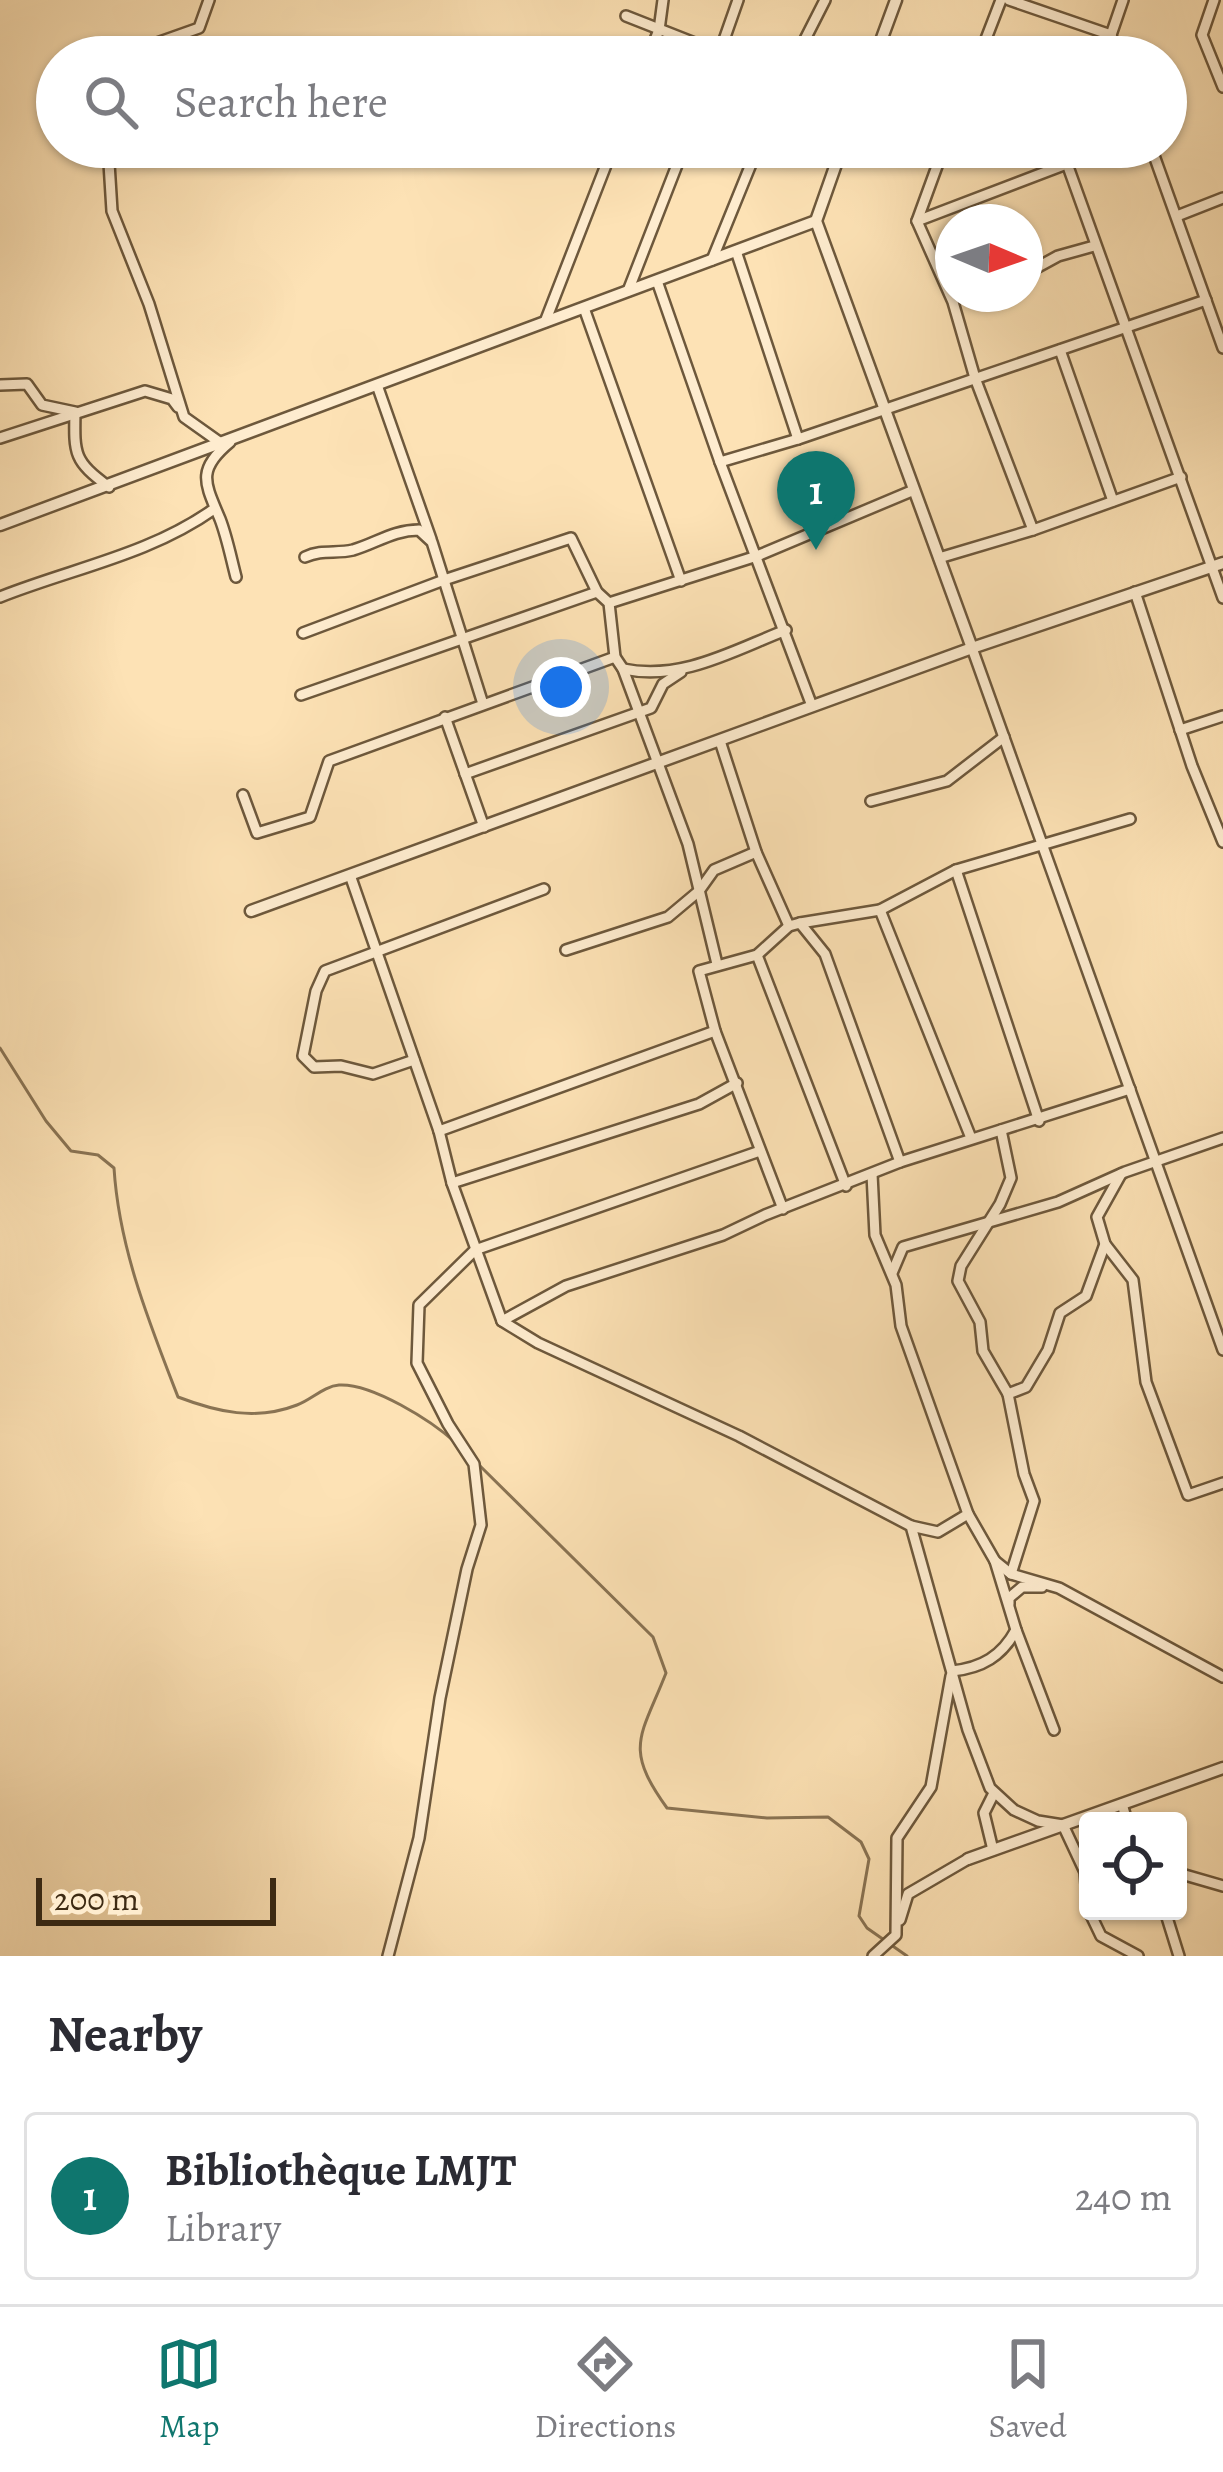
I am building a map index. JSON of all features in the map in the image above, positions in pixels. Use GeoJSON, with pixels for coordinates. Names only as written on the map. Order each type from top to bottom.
{"type":"FeatureCollection","features":[{"type":"Feature","properties":{"kind":"street"},"geometry":{"type":"LineString","coordinates":[[176,36],[199,28],[209,0]]}},
{"type":"Feature","properties":{"kind":"street"},"geometry":{"type":"LineString","coordinates":[[657,36],[663,0]]}},
{"type":"Feature","properties":{"kind":"street"},"geometry":{"type":"LineString","coordinates":[[726,36],[738,0]]}},
{"type":"Feature","properties":{"kind":"street"},"geometry":{"type":"LineString","coordinates":[[807,36],[825,0]]}},
{"type":"Feature","properties":{"kind":"street"},"geometry":{"type":"LineString","coordinates":[[882,36],[894,0]]}},
{"type":"Feature","properties":{"kind":"street"},"geometry":{"type":"LineString","coordinates":[[990,36],[1005,0],[1111,35],[1123,0]]}},
{"type":"Feature","properties":{"kind":"street"},"geometry":{"type":"LineString","coordinates":[[1214,0],[1202,35],[1223,87]]}},
{"type":"Feature","properties":{"kind":"street"},"geometry":{"type":"LineString","coordinates":[[626,16],[672,36]]}},
{"type":"Feature","properties":{"kind":"street"},"geometry":{"type":"LineString","coordinates":[[109,168],[112,211],[149,304],[184,417]]}},
{"type":"Feature","properties":{"kind":"street"},"geometry":{"type":"LineString","coordinates":[[545,322],[606,168]]}},
{"type":"Feature","properties":{"kind":"street"},"geometry":{"type":"LineString","coordinates":[[628,291],[675,168]]}},
{"type":"Feature","properties":{"kind":"street"},"geometry":{"type":"LineString","coordinates":[[712,260],[749,168]]}},
{"type":"Feature","properties":{"kind":"street"},"geometry":{"type":"LineString","coordinates":[[835,168],[816,221],[1223,1350]]}},
{"type":"Feature","properties":{"kind":"street"},"geometry":{"type":"LineString","coordinates":[[935,256],[917,221],[936,168]]}},
{"type":"Feature","properties":{"kind":"street"},"geometry":{"type":"LineString","coordinates":[[917,221],[1056,168]]}},
{"type":"Feature","properties":{"kind":"street"},"geometry":{"type":"LineString","coordinates":[[1067,168],[1180,477],[1218,566],[1223,598]]}},
{"type":"Feature","properties":{"kind":"street"},"geometry":{"type":"LineString","coordinates":[[1158,168],[1223,348]]}},
{"type":"Feature","properties":{"kind":"street"},"geometry":{"type":"LineString","coordinates":[[1177,216],[1223,198]]}},
{"type":"Feature","properties":{"kind":"street"},"geometry":{"type":"LineString","coordinates":[[0,525],[816,221]]}},
{"type":"Feature","properties":{"kind":"street"},"geometry":{"type":"LineString","coordinates":[[1043,264],[1094,247]]}},
{"type":"Feature","properties":{"kind":"street"},"geometry":{"type":"LineString","coordinates":[[736,251],[798,440]]}},
{"type":"Feature","properties":{"kind":"street"},"geometry":{"type":"LineString","coordinates":[[657,280],[812,706]]}},
{"type":"Feature","properties":{"kind":"street"},"geometry":{"type":"LineString","coordinates":[[720,462],[798,440],[1206,300]]}},
{"type":"Feature","properties":{"kind":"street"},"geometry":{"type":"LineString","coordinates":[[584,308],[681,581]]}},
{"type":"Feature","properties":{"kind":"street"},"geometry":{"type":"LineString","coordinates":[[960,312],[974,378],[1033,530]]}},
{"type":"Feature","properties":{"kind":"street"},"geometry":{"type":"LineString","coordinates":[[1060,350],[1113,501]]}},
{"type":"Feature","properties":{"kind":"street"},"geometry":{"type":"LineString","coordinates":[[0,386],[27,384],[42,405],[75,412]]}},
{"type":"Feature","properties":{"kind":"street"},"geometry":{"type":"LineString","coordinates":[[377,385],[483,704]]}},
{"type":"Feature","properties":{"kind":"street"},"geometry":{"type":"LineString","coordinates":[[0,438],[145,391],[172,399],[184,417],[228,442]]}},
{"type":"Feature","properties":{"kind":"street"},"geometry":{"type":"LineString","coordinates":[[75,412],[74,439],[82,467],[109,487]]}},
{"type":"Feature","properties":{"kind":"street"},"geometry":{"type":"LineString","coordinates":[[228,442],[212,457],[205,476],[236,577]]}},
{"type":"Feature","properties":{"kind":"street"},"geometry":{"type":"LineString","coordinates":[[939,558],[1180,477]]}},
{"type":"Feature","properties":{"kind":"street"},"geometry":{"type":"LineString","coordinates":[[609,603],[757,556],[914,490]]}},
{"type":"Feature","properties":{"kind":"street"},"geometry":{"type":"LineString","coordinates":[[0,597],[179,534],[214,509]]}},
{"type":"Feature","properties":{"kind":"street"},"geometry":{"type":"LineString","coordinates":[[304,557],[320,550],[346,552],[399,530],[419,530],[432,542]]}},
{"type":"Feature","properties":{"kind":"street"},"geometry":{"type":"LineString","coordinates":[[303,633],[571,538],[597,592],[609,603],[615,657],[659,764],[717,964]]}},
{"type":"Feature","properties":{"kind":"street"},"geometry":{"type":"LineString","coordinates":[[251,911],[972,648],[1218,566]]}},
{"type":"Feature","properties":{"kind":"street"},"geometry":{"type":"LineString","coordinates":[[301,695],[597,592]]}},
{"type":"Feature","properties":{"kind":"street"},"geometry":{"type":"LineString","coordinates":[[1135,592],[1223,842]]}},
{"type":"Feature","properties":{"kind":"street"},"geometry":{"type":"LineString","coordinates":[[465,775],[651,708],[663,684],[681,672],[786,630]]}},
{"type":"Feature","properties":{"kind":"street"},"geometry":{"type":"LineString","coordinates":[[243,795],[257,833],[310,818],[329,761],[615,657]]}},
{"type":"Feature","properties":{"kind":"street"},"geometry":{"type":"LineString","coordinates":[[623,669],[646,674],[681,672]]}},
{"type":"Feature","properties":{"kind":"street"},"geometry":{"type":"LineString","coordinates":[[1180,730],[1223,716]]}},
{"type":"Feature","properties":{"kind":"street"},"geometry":{"type":"LineString","coordinates":[[445,717],[484,826]]}},
{"type":"Feature","properties":{"kind":"street"},"geometry":{"type":"LineString","coordinates":[[871,801],[947,781],[1004,737]]}},
{"type":"Feature","properties":{"kind":"street"},"geometry":{"type":"LineString","coordinates":[[720,741],[756,852],[794,924],[825,954],[900,1162]]}},
{"type":"Feature","properties":{"kind":"street"},"geometry":{"type":"LineString","coordinates":[[782,1208],[715,1031],[699,971],[757,955],[794,924],[880,910],[956,870],[1130,819]]}},
{"type":"Feature","properties":{"kind":"street"},"geometry":{"type":"LineString","coordinates":[[566,950],[668,917],[699,891],[714,870],[756,852]]}},
{"type":"Feature","properties":{"kind":"street"},"geometry":{"type":"LineString","coordinates":[[956,870],[1039,1120]]}},
{"type":"Feature","properties":{"kind":"street"},"geometry":{"type":"LineString","coordinates":[[350,875],[502,1321],[538,1343],[739,1436],[910,1526],[938,1532],[968,1514]]}},
{"type":"Feature","properties":{"kind":"street"},"geometry":{"type":"LineString","coordinates":[[414,1060],[373,1074],[341,1066],[314,1067],[303,1056],[316,991],[325,971],[544,890]]}},
{"type":"Feature","properties":{"kind":"street"},"geometry":{"type":"LineString","coordinates":[[880,910],[971,1138]]}},
{"type":"Feature","properties":{"kind":"street"},"geometry":{"type":"LineString","coordinates":[[757,955],[846,1186]]}},
{"type":"Feature","properties":{"kind":"street"},"geometry":{"type":"LineString","coordinates":[[439,1131],[715,1031]]}},
{"type":"Feature","properties":{"kind":"street"},"geometry":{"type":"LineString","coordinates":[[452,1183],[699,1104],[737,1084]]}},
{"type":"Feature","properties":{"kind":"street"},"geometry":{"type":"LineString","coordinates":[[502,1321],[566,1286],[674,1253],[900,1162],[1130,1090]]}},
{"type":"Feature","properties":{"kind":"street"},"geometry":{"type":"LineString","coordinates":[[1001,1130],[1011,1178],[961,1266],[958,1281],[980,1322],[983,1351],[1008,1394],[1034,1501],[1011,1574]]}},
{"type":"Feature","properties":{"kind":"street"},"geometry":{"type":"LineString","coordinates":[[892,1275],[903,1246],[1058,1202],[1156,1160],[1223,1138]]}},
{"type":"Feature","properties":{"kind":"street"},"geometry":{"type":"LineString","coordinates":[[388,1956],[419,1838],[440,1698],[481,1525],[474,1464],[417,1363],[419,1305],[476,1250],[760,1151]]}},
{"type":"Feature","properties":{"kind":"street"},"geometry":{"type":"LineString","coordinates":[[872,1174],[875,1235],[892,1275],[901,1326],[968,1514],[995,1561],[1054,1730]]}},
{"type":"Feature","properties":{"kind":"street"},"geometry":{"type":"LineString","coordinates":[[1121,1174],[1097,1217],[1105,1244],[1132,1280],[1146,1382],[1188,1495],[1223,1483]]}},
{"type":"Feature","properties":{"kind":"street"},"geometry":{"type":"LineString","coordinates":[[1008,1394],[1026,1387],[1048,1350],[1060,1312],[1086,1296],[1105,1244]]}},
{"type":"Feature","properties":{"kind":"street"},"geometry":{"type":"LineString","coordinates":[[910,1526],[968,1730],[994,1792],[1014,1810],[1037,1821],[1063,1825]]}},
{"type":"Feature","properties":{"kind":"street"},"geometry":{"type":"LineString","coordinates":[[995,1561],[1011,1574],[1059,1588],[1223,1677]]}},
{"type":"Feature","properties":{"kind":"street"},"geometry":{"type":"LineString","coordinates":[[1010,1608],[1010,1598],[1022,1587],[1059,1588]]}},
{"type":"Feature","properties":{"kind":"street"},"geometry":{"type":"LineString","coordinates":[[952,1671],[971,1669],[1000,1654],[1016,1630]]}},
{"type":"Feature","properties":{"kind":"street"},"geometry":{"type":"LineString","coordinates":[[896,1935],[897,1838],[931,1787],[952,1671]]}},
{"type":"Feature","properties":{"kind":"street"},"geometry":{"type":"LineString","coordinates":[[873,1956],[896,1935],[908,1894],[968,1859],[1223,1768]]}},
{"type":"Feature","properties":{"kind":"street"},"geometry":{"type":"LineString","coordinates":[[993,1850],[984,1813],[994,1792]]}},
{"type":"Feature","properties":{"kind":"street"},"geometry":{"type":"LineString","coordinates":[[1122,1804],[1124,1812]]}},
{"type":"Feature","properties":{"kind":"street"},"geometry":{"type":"LineString","coordinates":[[1063,1825],[1079,1859]]}},
{"type":"Feature","properties":{"kind":"street"},"geometry":{"type":"LineString","coordinates":[[1187,1876],[1223,1886]]}},
{"type":"Feature","properties":{"kind":"street"},"geometry":{"type":"LineString","coordinates":[[1093,1920],[1101,1936],[1138,1956]]}},
{"type":"Feature","properties":{"kind":"street"},"geometry":{"type":"LineString","coordinates":[[1168,1920],[1179,1956]]}},
{"type":"Feature","properties":{"kind":"waterway"},"geometry":{"type":"LineString","coordinates":[[0,1048],[71,1151],[98,1155],[114,1168],[129,1256],[178,1397],[222,1410],[267,1413],[297,1405],[333,1386],[353,1386],[401,1405],[456,1443]]}},
{"type":"Feature","properties":{"kind":"waterway"},"geometry":{"type":"LineString","coordinates":[[476,1462],[653,1637],[666,1673],[644,1728],[641,1755],[667,1808],[767,1818],[828,1817],[861,1842],[869,1859],[859,1916],[867,1928],[907,1956]]}},
{"type":"Feature","properties":{"kind":"place","name":"Bibliothèque LMJT"},"geometry":{"type":"Point","coordinates":[816,550]}}]}
